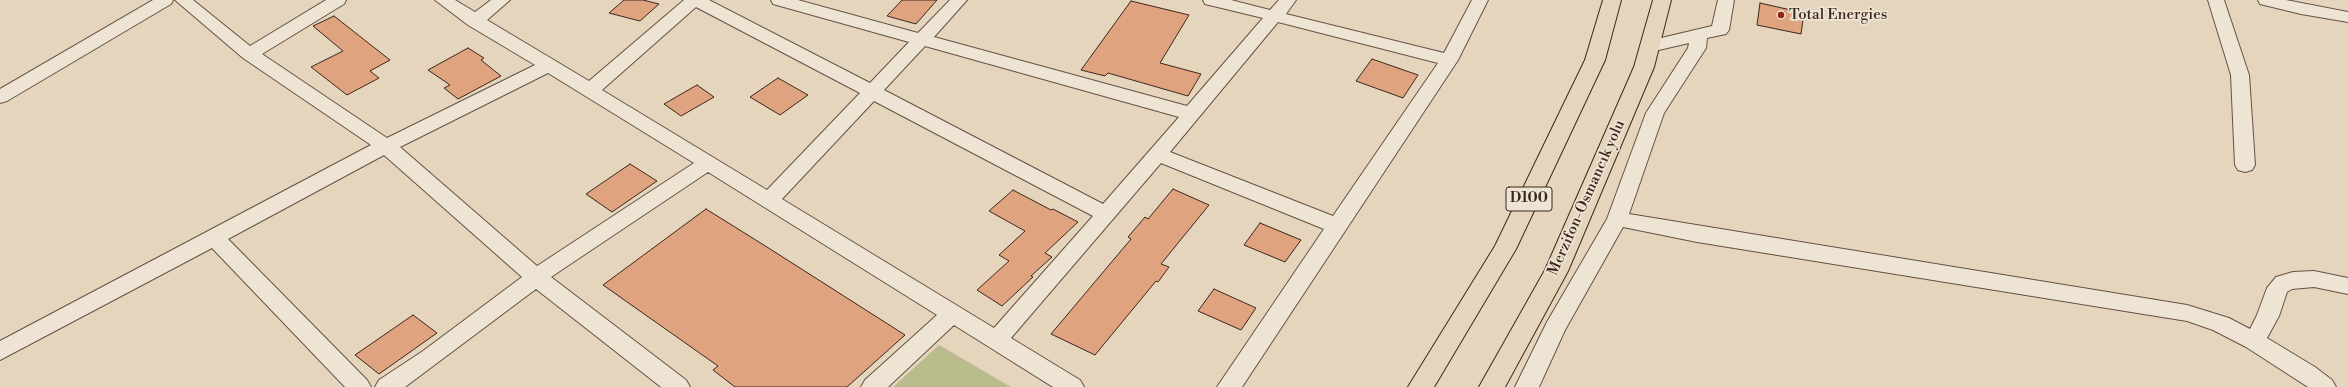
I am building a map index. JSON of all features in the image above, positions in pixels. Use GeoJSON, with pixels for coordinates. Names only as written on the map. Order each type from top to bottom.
{"type":"FeatureCollection","features":[{"type":"Feature","properties":{"kind":"highway","name":"D100"},"geometry":{"type":"LineString","coordinates":[[1421,387],[1505,249],[1594,60],[1612,0]]}},
{"type":"Feature","properties":{"kind":"highway","name":"Merzifon-Osmancık yolu"},"geometry":{"type":"LineString","coordinates":[[1492,387],[1556,271],[1644,68],[1662,0]]}},
{"type":"Feature","properties":{"kind":"street"},"geometry":{"type":"LineString","coordinates":[[0,97],[165,0]]}},
{"type":"Feature","properties":{"kind":"street"},"geometry":{"type":"LineString","coordinates":[[183,0],[249,54],[386,146],[536,277],[678,387]]}},
{"type":"Feature","properties":{"kind":"street"},"geometry":{"type":"LineString","coordinates":[[249,54],[338,0]]}},
{"type":"Feature","properties":{"kind":"street"},"geometry":{"type":"LineString","coordinates":[[443,0],[547,66],[1072,387]]}},
{"type":"Feature","properties":{"kind":"street"},"geometry":{"type":"LineString","coordinates":[[474,21],[502,0]]}},
{"type":"Feature","properties":{"kind":"street"},"geometry":{"type":"LineString","coordinates":[[588,91],[695,0],[1106,214]]}},
{"type":"Feature","properties":{"kind":"street"},"geometry":{"type":"LineString","coordinates":[[779,0],[1192,114]]}},
{"type":"Feature","properties":{"kind":"street"},"geometry":{"type":"LineString","coordinates":[[768,201],[873,93],[959,0]]}},
{"type":"Feature","properties":{"kind":"street"},"geometry":{"type":"LineString","coordinates":[[1211,0],[1276,15],[1449,60]]}},
{"type":"Feature","properties":{"kind":"street"},"geometry":{"type":"LineString","coordinates":[[996,340],[1192,114],[1288,0]]}},
{"type":"Feature","properties":{"kind":"street"},"geometry":{"type":"LineString","coordinates":[[1229,387],[1449,60],[1480,0]]}},
{"type":"Feature","properties":{"kind":"street"},"geometry":{"type":"LineString","coordinates":[[1650,46],[1720,30],[1726,0]]}},
{"type":"Feature","properties":{"kind":"street"},"geometry":{"type":"LineString","coordinates":[[2216,0],[2240,75],[2245,165]]}},
{"type":"Feature","properties":{"kind":"street"},"geometry":{"type":"LineString","coordinates":[[2266,0],[2301,9],[2348,17]]}},
{"type":"Feature","properties":{"kind":"street"},"geometry":{"type":"LineString","coordinates":[[1527,387],[1555,328],[1617,219],[1655,113],[1667,92],[1697,48],[1700,34]]}},
{"type":"Feature","properties":{"kind":"street"},"geometry":{"type":"LineString","coordinates":[[0,350],[386,146],[547,66]]}},
{"type":"Feature","properties":{"kind":"street"},"geometry":{"type":"LineString","coordinates":[[1156,154],[1337,226]]}},
{"type":"Feature","properties":{"kind":"street"},"geometry":{"type":"LineString","coordinates":[[387,387],[431,357],[536,277],[707,164]]}},
{"type":"Feature","properties":{"kind":"street"},"geometry":{"type":"LineString","coordinates":[[1617,219],[1705,236],[2187,313],[2221,324],[2254,341],[2307,373],[2324,387]]}},
{"type":"Feature","properties":{"kind":"street"},"geometry":{"type":"LineString","coordinates":[[214,237],[359,387]]}},
{"type":"Feature","properties":{"kind":"street"},"geometry":{"type":"LineString","coordinates":[[2254,341],[2268,316],[2278,288],[2284,283],[2293,280],[2314,279],[2348,286]]}},
{"type":"Feature","properties":{"kind":"street"},"geometry":{"type":"LineString","coordinates":[[873,387],[952,314]]}},
{"type":"Feature","properties":{"kind":"green space"},"geometry":{"type":"Polygon","coordinates":[[[939,345],[1011,387],[893,387],[939,345]]]}},
{"type":"Feature","properties":{"kind":"building"},"geometry":{"type":"Polygon","coordinates":[[[624,0],[643,0],[659,4],[640,21],[609,13],[624,0]]]}},
{"type":"Feature","properties":{"kind":"building"},"geometry":{"type":"Polygon","coordinates":[[[902,0],[937,0],[916,24],[887,16],[902,0]]]}},
{"type":"Feature","properties":{"kind":"building"},"geometry":{"type":"Polygon","coordinates":[[[1131,1],[1189,15],[1160,63],[1201,74],[1188,96],[1108,73],[1105,76],[1081,70],[1131,1]]]}},
{"type":"Feature","properties":{"kind":"building"},"geometry":{"type":"Polygon","coordinates":[[[1760,3],[1804,13],[1801,34],[1757,25],[1760,3]]]}},
{"type":"Feature","properties":{"kind":"building"},"geometry":{"type":"Polygon","coordinates":[[[334,16],[390,60],[370,71],[379,78],[347,95],[311,67],[343,51],[313,26],[334,16]]]}},
{"type":"Feature","properties":{"kind":"building"},"geometry":{"type":"Polygon","coordinates":[[[468,48],[484,58],[481,60],[501,76],[458,99],[444,88],[450,85],[428,70],[468,48]]]}},
{"type":"Feature","properties":{"kind":"building"},"geometry":{"type":"Polygon","coordinates":[[[1372,59],[1418,75],[1403,98],[1356,81],[1372,59]]]}},
{"type":"Feature","properties":{"kind":"building"},"geometry":{"type":"Polygon","coordinates":[[[778,78],[808,95],[780,115],[750,97],[778,78]]]}},
{"type":"Feature","properties":{"kind":"building"},"geometry":{"type":"Polygon","coordinates":[[[697,85],[714,97],[681,116],[664,104],[697,85]]]}},
{"type":"Feature","properties":{"kind":"building"},"geometry":{"type":"Polygon","coordinates":[[[630,164],[657,181],[612,212],[586,194],[630,164]]]}},
{"type":"Feature","properties":{"kind":"building"},"geometry":{"type":"Polygon","coordinates":[[[1173,189],[1209,205],[1161,264],[1169,267],[1158,282],[1156,281],[1095,355],[1051,334],[1131,239],[1128,237],[1145,217],[1148,219],[1173,189]]]}},
{"type":"Feature","properties":{"kind":"building"},"geometry":{"type":"Polygon","coordinates":[[[1013,190],[1078,222],[1045,253],[1052,257],[1002,306],[977,290],[1009,261],[999,255],[1025,231],[989,211],[1013,190]]]}},
{"type":"Feature","properties":{"kind":"building"},"geometry":{"type":"Polygon","coordinates":[[[706,209],[905,335],[847,387],[735,387],[713,370],[718,366],[603,285],[706,209]]]}},
{"type":"Feature","properties":{"kind":"building"},"geometry":{"type":"Polygon","coordinates":[[[1260,223],[1301,240],[1285,262],[1244,245],[1260,223]]]}},
{"type":"Feature","properties":{"kind":"building"},"geometry":{"type":"Polygon","coordinates":[[[1214,289],[1256,308],[1241,330],[1198,311],[1214,289]]]}},
{"type":"Feature","properties":{"kind":"building"},"geometry":{"type":"Polygon","coordinates":[[[413,315],[437,333],[379,374],[355,355],[413,315]]]}},
{"type":"Feature","properties":{"kind":"place","name":"Total Energies"},"geometry":{"type":"Point","coordinates":[1781,15]}}]}
